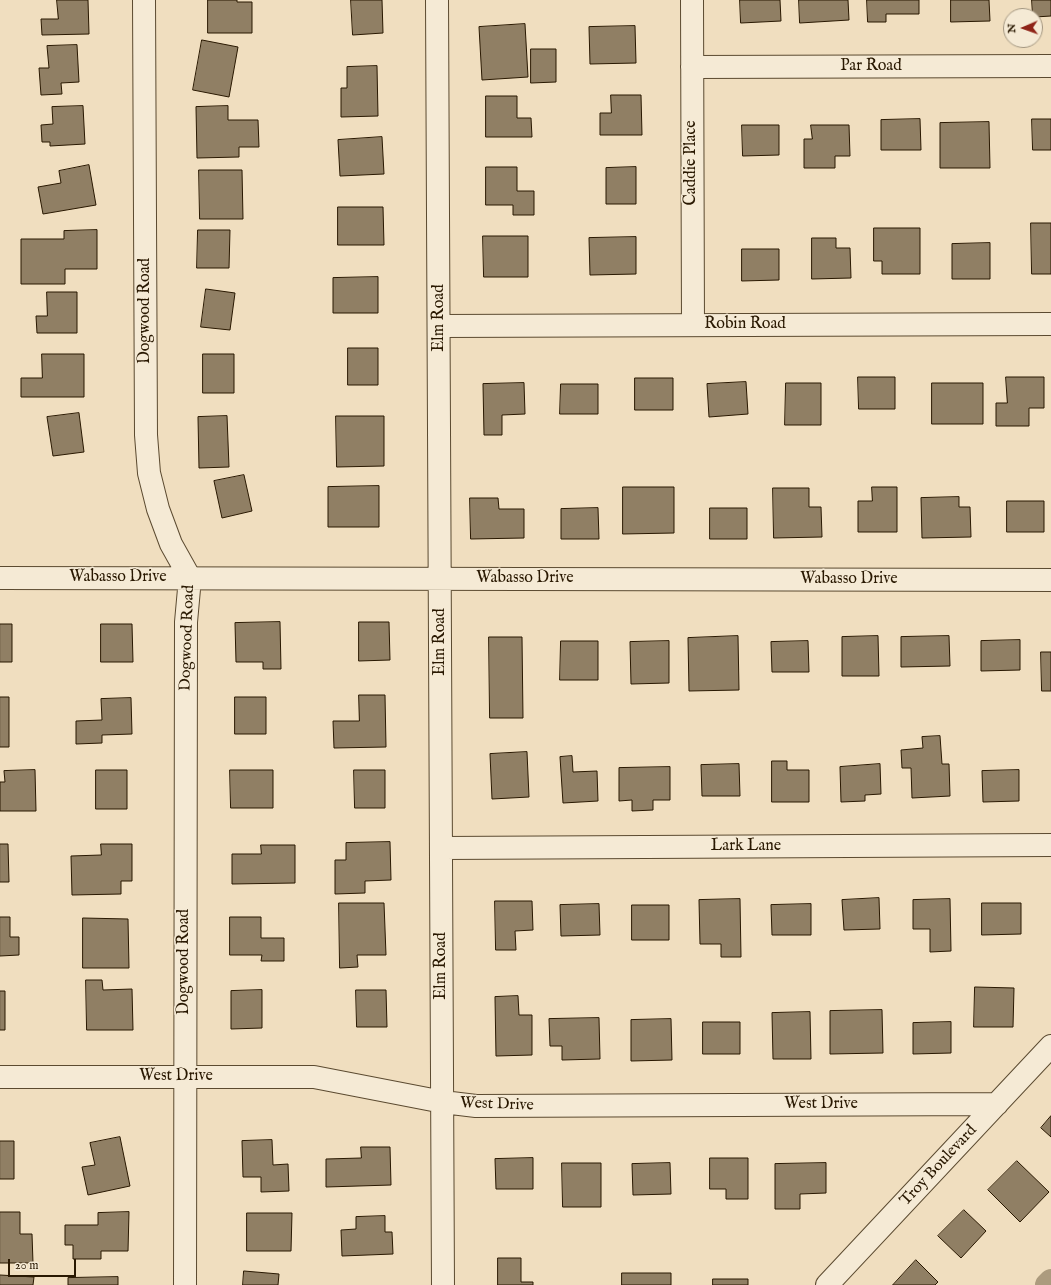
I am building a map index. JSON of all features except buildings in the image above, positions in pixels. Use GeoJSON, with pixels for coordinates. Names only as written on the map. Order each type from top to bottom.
{"type":"FeatureCollection","features":[{"type":"Feature","properties":{"kind":"street","name":"Dogwood Road"},"geometry":{"type":"LineString","coordinates":[[144,0],[146,435],[149,472],[158,509],[171,544],[190,578],[186,622],[185,1285]]}},
{"type":"Feature","properties":{"kind":"street","name":"Elm Road"},"geometry":{"type":"LineString","coordinates":[[438,0],[443,1285]]}},
{"type":"Feature","properties":{"kind":"street","name":"Caddie Place"},"geometry":{"type":"LineString","coordinates":[[692,0],[693,325]]}},
{"type":"Feature","properties":{"kind":"street","name":"Par Road"},"geometry":{"type":"LineString","coordinates":[[692,67],[1051,66]]}},
{"type":"Feature","properties":{"kind":"street","name":"Robin Road"},"geometry":{"type":"LineString","coordinates":[[440,326],[1051,324]]}},
{"type":"Feature","properties":{"kind":"street","name":"Wabasso Drive"},"geometry":{"type":"LineString","coordinates":[[0,578],[1051,580]]}},
{"type":"Feature","properties":{"kind":"street","name":"Lark Lane"},"geometry":{"type":"LineString","coordinates":[[442,848],[1051,845]]}},
{"type":"Feature","properties":{"kind":"street","name":"Troy Boulevard"},"geometry":{"type":"LineString","coordinates":[[827,1285],[1051,1046]]}},
{"type":"Feature","properties":{"kind":"street","name":"West Drive"},"geometry":{"type":"LineString","coordinates":[[0,1077],[314,1077],[443,1102],[476,1106],[997,1104]]}},
{"type":"Feature","properties":{"kind":"waterway"},"geometry":{"type":"LineString","coordinates":[[1047,1285],[1051,1281]]}}]}
